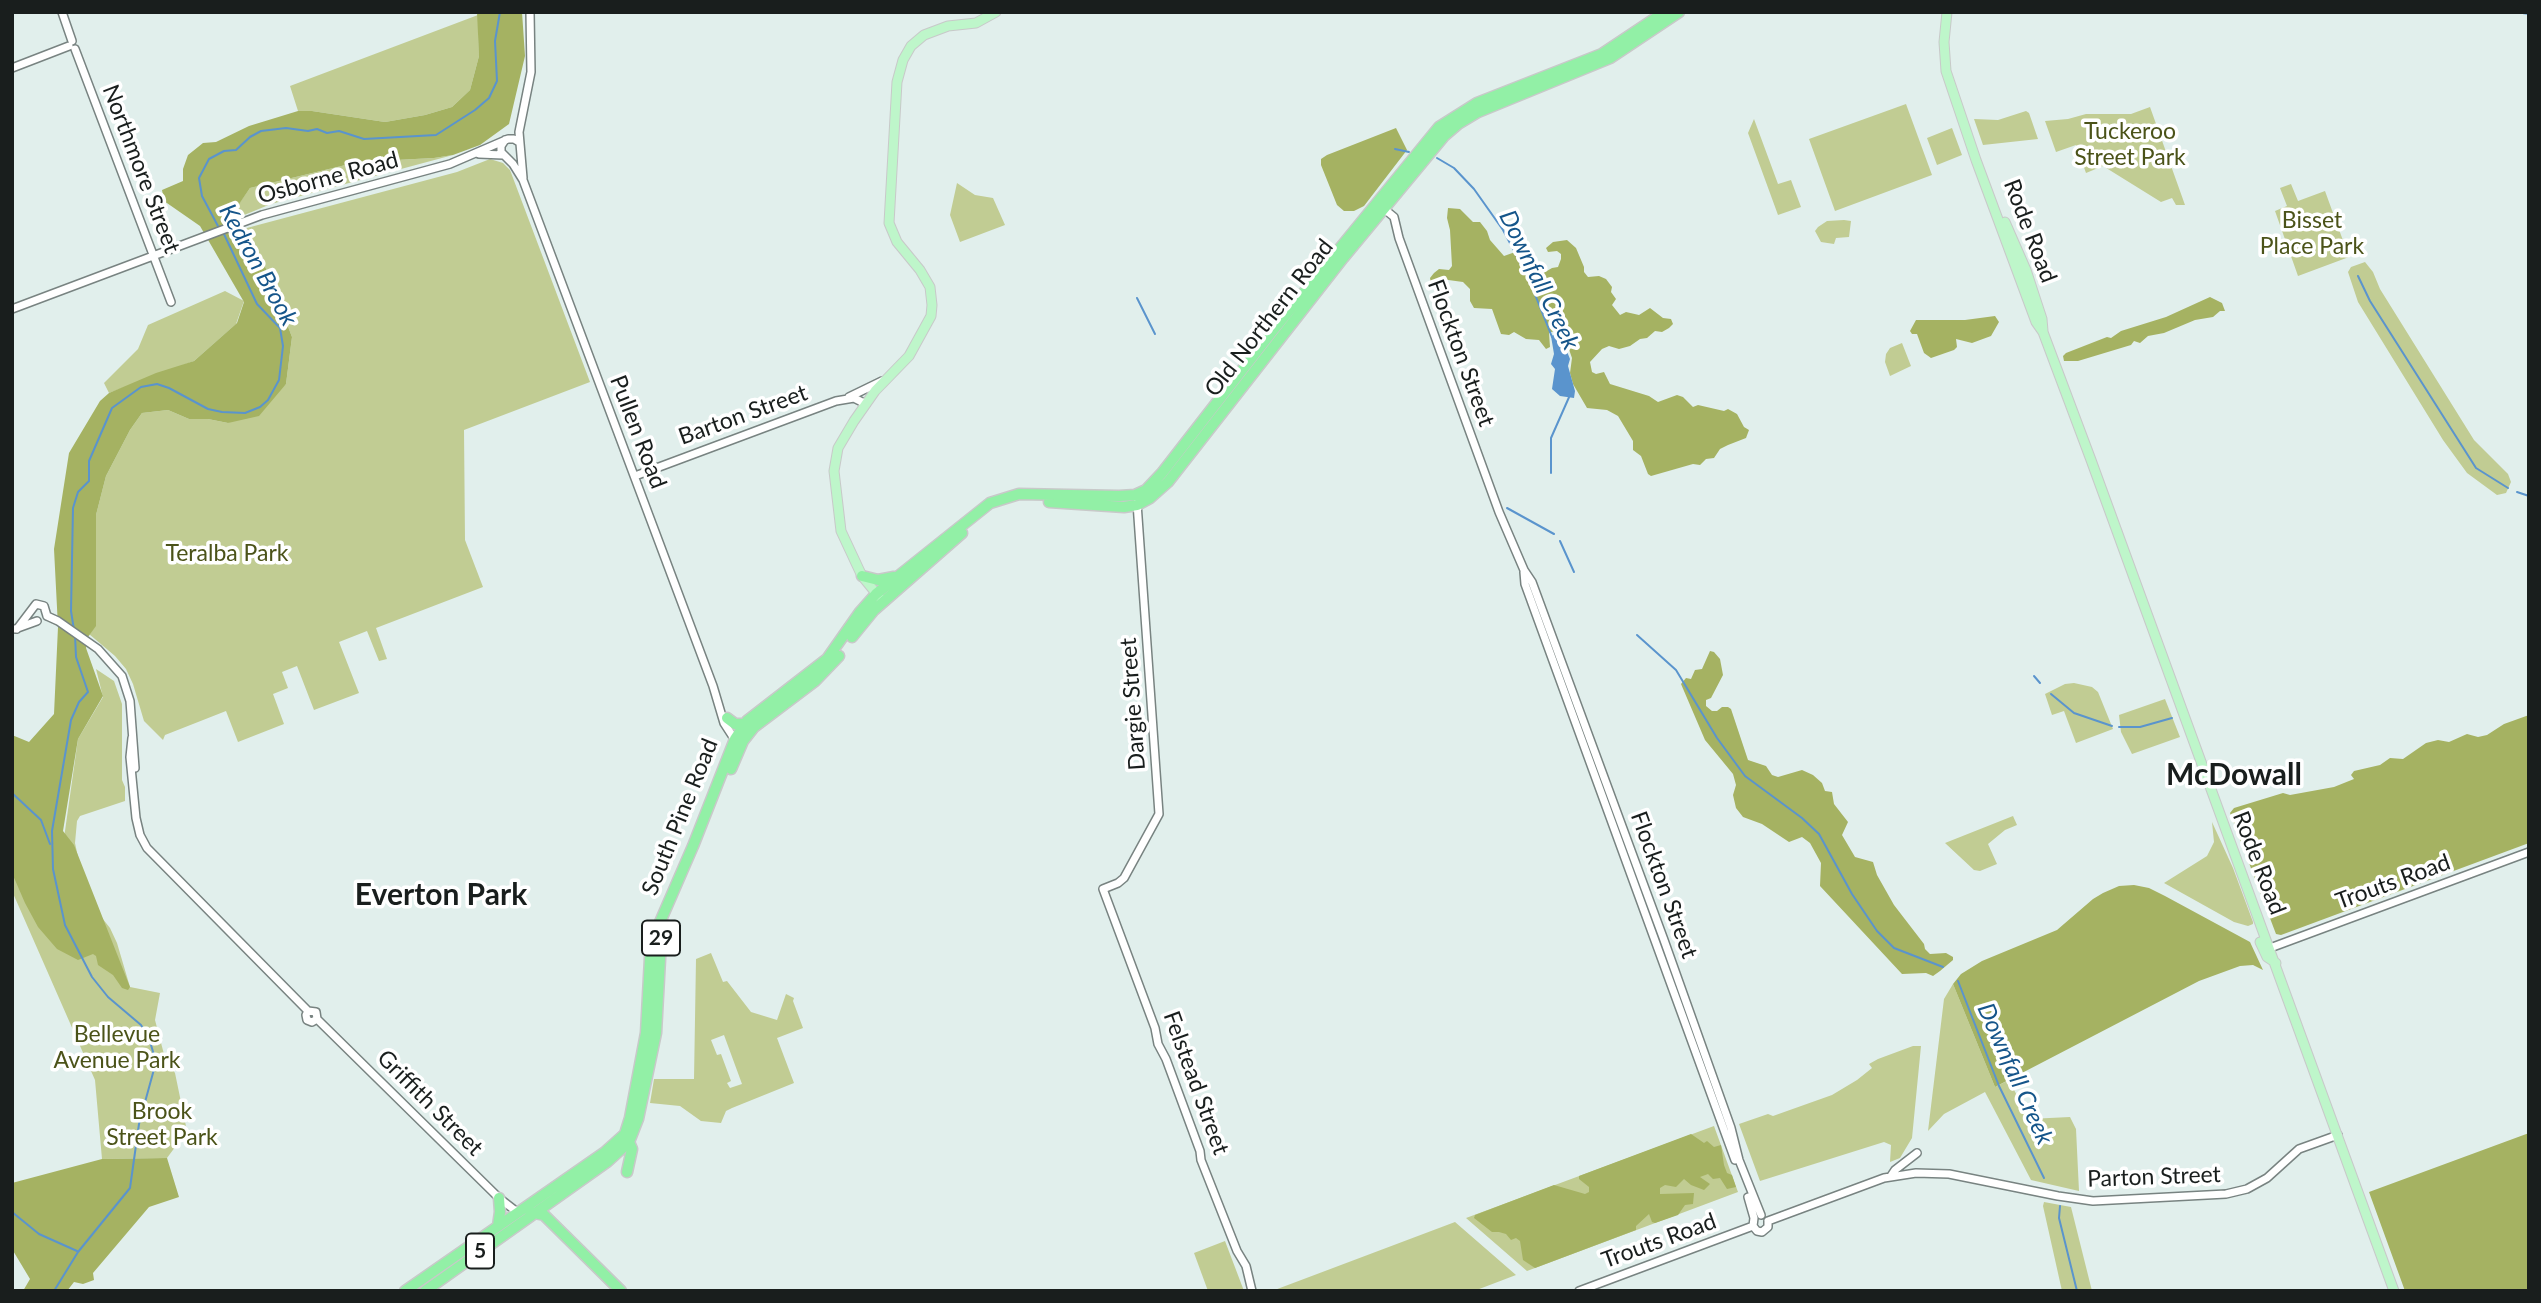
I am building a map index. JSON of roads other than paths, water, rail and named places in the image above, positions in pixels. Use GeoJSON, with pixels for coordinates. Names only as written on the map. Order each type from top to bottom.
{"type":"FeatureCollection","features":[{"type":"Feature","properties":{"kind":"highway","name":"Old Northern Road"},"geometry":{"type":"LineString","coordinates":[[1377,212],[1432,134],[1454,116],[1484,100],[1602,54],[1665,12]]}},
{"type":"Feature","properties":{"kind":"highway","name":"Old Northern Road"},"geometry":{"type":"LineString","coordinates":[[1136,500],[1150,498],[1168,482],[1251,365],[1436,144],[1464,120],[1610,58],[1679,12]]}},
{"type":"Feature","properties":{"kind":"highway"},"geometry":{"type":"LineString","coordinates":[[879,598],[901,575],[981,509],[1002,498],[1025,494],[1101,496],[1136,500]]}},
{"type":"Feature","properties":{"kind":"highway"},"geometry":{"type":"LineString","coordinates":[[879,598],[983,516],[1001,506],[1028,500],[1116,507],[1136,500]]}},
{"type":"Feature","properties":{"kind":"highway"},"geometry":{"type":"LineString","coordinates":[[863,576],[881,580],[901,575]]}},
{"type":"Feature","properties":{"kind":"highway","name":"South Pine Road"},"geometry":{"type":"LineString","coordinates":[[627,1172],[632,1149],[629,1142],[636,1129],[656,1033],[662,936],[744,724],[827,659],[860,612],[879,598]]}},
{"type":"Feature","properties":{"kind":"highway","name":"South Pine Road"},"geometry":{"type":"LineString","coordinates":[[405,1291],[605,1152],[626,1131],[646,1033],[650,958],[654,936],[739,740],[824,673],[879,598]]}},
{"type":"Feature","properties":{"kind":"highway"},"geometry":{"type":"LineString","coordinates":[[727,718],[735,724],[744,724]]}},
{"type":"Feature","properties":{"kind":"highway"},"geometry":{"type":"LineString","coordinates":[[535,1212],[607,1162],[629,1142]]}},
{"type":"Feature","properties":{"kind":"highway"},"geometry":{"type":"LineString","coordinates":[[498,1226],[499,1198]]}},
{"type":"Feature","properties":{"kind":"highway","name":"5"},"geometry":{"type":"LineString","coordinates":[[517,1212],[535,1212]]}},
{"type":"Feature","properties":{"kind":"highway"},"geometry":{"type":"LineString","coordinates":[[535,1212],[546,1217],[621,1291]]}},
{"type":"Feature","properties":{"kind":"highway","name":"5"},"geometry":{"type":"LineString","coordinates":[[425,1291],[535,1212]]}},
{"type":"Feature","properties":{"kind":"highway"},"geometry":{"type":"LineString","coordinates":[[604,1275],[611,1291]]}},
{"type":"Feature","properties":{"kind":"main road"},"geometry":{"type":"LineString","coordinates":[[879,598],[863,576],[845,541],[838,520],[834,471],[838,448],[866,404],[907,358],[926,329],[932,305],[926,278],[897,242],[889,223],[897,82],[911,46],[924,35],[948,26],[976,23],[996,12]]}},
{"type":"Feature","properties":{"kind":"main road","name":"Rode Road"},"geometry":{"type":"LineString","coordinates":[[1947,12],[1944,42],[1946,71],[1973,147],[1980,157],[2026,270],[2042,319],[2043,332],[2395,1291]]}},
{"type":"Feature","properties":{"kind":"main road"},"geometry":{"type":"LineString","coordinates":[[2260,942],[2267,957],[2276,963]]}},
{"type":"Feature","properties":{"kind":"street","name":"Northmore Street"},"geometry":{"type":"LineString","coordinates":[[62,12],[72,45],[171,302]]}},
{"type":"Feature","properties":{"kind":"street"},"geometry":{"type":"LineString","coordinates":[[521,117],[501,149],[506,157],[517,157],[520,152],[521,117],[532,58],[530,12]]}},
{"type":"Feature","properties":{"kind":"street"},"geometry":{"type":"LineString","coordinates":[[12,68],[72,45]]}},
{"type":"Feature","properties":{"kind":"street"},"geometry":{"type":"LineString","coordinates":[[506,140],[514,139],[519,142]]}},
{"type":"Feature","properties":{"kind":"street","name":"Osborne Road"},"geometry":{"type":"LineString","coordinates":[[12,309],[244,221],[450,164],[506,140]]}},
{"type":"Feature","properties":{"kind":"street","name":"Pullen Road"},"geometry":{"type":"LineString","coordinates":[[520,152],[523,180],[717,697],[739,740]]}},
{"type":"Feature","properties":{"kind":"street","name":"Osborne Road"},"geometry":{"type":"LineString","coordinates":[[477,154],[506,157]]}},
{"type":"Feature","properties":{"kind":"street","name":"Pullen Road"},"geometry":{"type":"LineString","coordinates":[[506,157],[523,180]]}},
{"type":"Feature","properties":{"kind":"street","name":"Flockton Street"},"geometry":{"type":"LineString","coordinates":[[1377,212],[1393,215],[1395,227],[1499,512],[1524,570],[1525,584],[1759,1220]]}},
{"type":"Feature","properties":{"kind":"street","name":"Osborne Road"},"geometry":{"type":"LineString","coordinates":[[12,315],[33,302]]}},
{"type":"Feature","properties":{"kind":"street","name":"Barton Street"},"geometry":{"type":"LineString","coordinates":[[635,476],[845,399],[888,378]]}},
{"type":"Feature","properties":{"kind":"street"},"geometry":{"type":"LineString","coordinates":[[845,399],[857,399],[866,404]]}},
{"type":"Feature","properties":{"kind":"street","name":"Dargie Street"},"geometry":{"type":"LineString","coordinates":[[1103,888],[1124,878],[1159,814],[1136,500]]}},
{"type":"Feature","properties":{"kind":"street"},"geometry":{"type":"LineString","coordinates":[[39,604],[46,608],[47,616],[43,620],[15,630],[30,615],[32,607],[39,604]]}},
{"type":"Feature","properties":{"kind":"street"},"geometry":{"type":"LineString","coordinates":[[30,615],[37,621]]}},
{"type":"Feature","properties":{"kind":"street","name":"Griffith Street"},"geometry":{"type":"LineString","coordinates":[[47,616],[92,645],[125,681],[130,701],[135,752],[136,818],[140,835],[151,853],[309,1011],[307,1020],[312,1022],[317,1019],[499,1198],[517,1212]]}},
{"type":"Feature","properties":{"kind":"street","name":"Pullen Road"},"geometry":{"type":"LineString","coordinates":[[717,697],[724,723],[739,740]]}},
{"type":"Feature","properties":{"kind":"street","name":"Trouts Road"},"geometry":{"type":"LineString","coordinates":[[2270,948],[2529,852]]}},
{"type":"Feature","properties":{"kind":"street","name":"Felstead Street"},"geometry":{"type":"LineString","coordinates":[[1103,888],[1155,1028],[1158,1044],[1200,1151],[1201,1160],[1237,1251],[1246,1266],[1252,1291]]}},
{"type":"Feature","properties":{"kind":"street","name":"Parton Street"},"geometry":{"type":"LineString","coordinates":[[1916,1172],[1949,1174],[2093,1201],[2219,1195],[2253,1186],[2279,1169],[2300,1149],[2338,1135]]}},
{"type":"Feature","properties":{"kind":"street"},"geometry":{"type":"LineString","coordinates":[[1891,1176],[1917,1153]]}},
{"type":"Feature","properties":{"kind":"street","name":"Trouts Road"},"geometry":{"type":"LineString","coordinates":[[1579,1291],[1759,1220],[1891,1176],[1916,1172]]}},
{"type":"Feature","properties":{"kind":"water"},"geometry":{"type":"Polygon","coordinates":[[[1556,334],[1562,339],[1570,359],[1568,366],[1575,391],[1574,398],[1560,396],[1552,389],[1555,369],[1551,364],[1554,354],[1551,336],[1556,334]]]}},
{"type":"Feature","properties":{"kind":"waterway","name":"Kedron Brook"},"geometry":{"type":"LineString","coordinates":[[219,228],[202,196],[199,178],[209,159],[224,151],[236,150],[261,131],[286,128],[308,131],[317,129],[327,133],[339,131],[364,139],[436,135],[475,110],[489,98],[497,81],[495,41],[500,12]]}},
{"type":"Feature","properties":{"kind":"waterway"},"geometry":{"type":"LineString","coordinates":[[2516,12],[2529,14]]}},
{"type":"Feature","properties":{"kind":"waterway"},"geometry":{"type":"LineString","coordinates":[[1395,149],[1409,152]]}},
{"type":"Feature","properties":{"kind":"waterway","name":"Downfall Creek"},"geometry":{"type":"LineString","coordinates":[[1437,158],[1454,168],[1474,189],[1503,230],[1528,277],[1552,337]]}},
{"type":"Feature","properties":{"kind":"waterway","name":"Kedron Brook"},"geometry":{"type":"LineString","coordinates":[[74,630],[71,611],[73,508],[78,492],[89,481],[89,461],[112,408],[141,387],[157,384],[208,409],[245,413],[260,407],[268,400],[279,380],[283,346],[280,328],[257,304],[223,232]]}},
{"type":"Feature","properties":{"kind":"waterway"},"geometry":{"type":"LineString","coordinates":[[2358,276],[2370,301],[2476,468],[2508,488]]}},
{"type":"Feature","properties":{"kind":"waterway"},"geometry":{"type":"LineString","coordinates":[[1137,298],[1155,334]]}},
{"type":"Feature","properties":{"kind":"waterway","name":"Downfall Creek"},"geometry":{"type":"LineString","coordinates":[[1551,473],[1551,438],[1570,395]]}},
{"type":"Feature","properties":{"kind":"waterway"},"geometry":{"type":"LineString","coordinates":[[2517,492],[2529,496]]}},
{"type":"Feature","properties":{"kind":"waterway"},"geometry":{"type":"LineString","coordinates":[[1507,508],[1554,534]]}},
{"type":"Feature","properties":{"kind":"waterway","name":"Downfall Creek"},"geometry":{"type":"LineString","coordinates":[[1560,541],[1574,572]]}},
{"type":"Feature","properties":{"kind":"waterway","name":"Kedron Brook"},"geometry":{"type":"LineString","coordinates":[[54,1291],[78,1252],[130,1188],[139,1124],[156,1062],[149,1038],[141,1025],[108,997],[92,977],[65,925],[53,869],[52,831],[71,720],[79,702],[88,692],[76,657],[75,635]]}},
{"type":"Feature","properties":{"kind":"waterway","name":"Downfall Creek"},"geometry":{"type":"LineString","coordinates":[[1637,635],[1676,670],[1717,738],[1745,776],[1802,818],[1819,834],[1852,894],[1877,931],[1894,948],[1943,967]]}},
{"type":"Feature","properties":{"kind":"waterway"},"geometry":{"type":"LineString","coordinates":[[2034,676],[2040,683]]}},
{"type":"Feature","properties":{"kind":"waterway"},"geometry":{"type":"LineString","coordinates":[[2051,694],[2074,713],[2112,726]]}},
{"type":"Feature","properties":{"kind":"waterway"},"geometry":{"type":"LineString","coordinates":[[2119,727],[2140,727],[2172,718]]}},
{"type":"Feature","properties":{"kind":"waterway"},"geometry":{"type":"LineString","coordinates":[[12,793],[41,820],[50,844]]}},
{"type":"Feature","properties":{"kind":"waterway","name":"Downfall Creek"},"geometry":{"type":"LineString","coordinates":[[1958,981],[1999,1086],[2044,1178]]}},
{"type":"Feature","properties":{"kind":"waterway","name":"Downfall Creek"},"geometry":{"type":"LineString","coordinates":[[2060,1206],[2059,1218],[2077,1291]]}},
{"type":"Feature","properties":{"kind":"waterway"},"geometry":{"type":"LineString","coordinates":[[12,1212],[39,1234],[77,1251]]}},
{"type":"Feature","properties":{"kind":"district","name":"McDowall"},"geometry":{"type":"Point","coordinates":[2234,775]}},
{"type":"Feature","properties":{"kind":"district","name":"Everton Park"},"geometry":{"type":"Point","coordinates":[441,895]}},
{"type":"Feature","properties":{"kind":"park label","name":"Tuckeroo Street Park"},"geometry":{"type":"Point","coordinates":[2130,145]}},
{"type":"Feature","properties":{"kind":"park label","name":"Bisset Place Park"},"geometry":{"type":"Point","coordinates":[2312,234]}},
{"type":"Feature","properties":{"kind":"park label","name":"Teralba Park"},"geometry":{"type":"Point","coordinates":[227,554]}},
{"type":"Feature","properties":{"kind":"park label","name":"Bellevue Avenue Park"},"geometry":{"type":"Point","coordinates":[117,1048]}},
{"type":"Feature","properties":{"kind":"park label","name":"Brook Street Park"},"geometry":{"type":"Point","coordinates":[162,1125]}}]}
